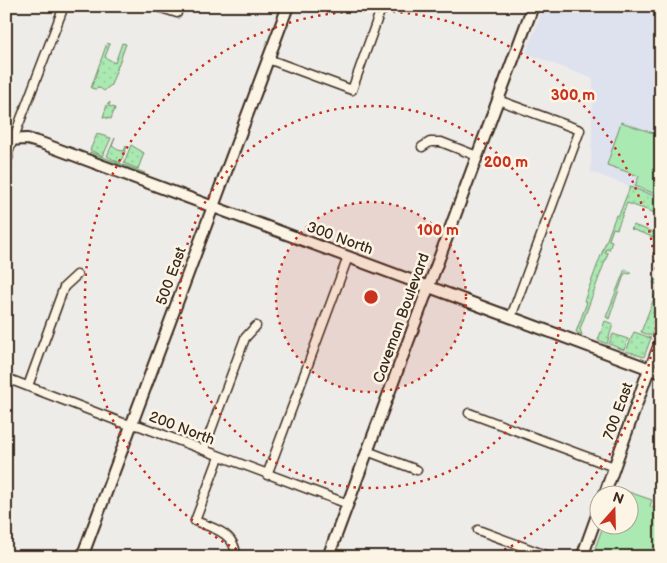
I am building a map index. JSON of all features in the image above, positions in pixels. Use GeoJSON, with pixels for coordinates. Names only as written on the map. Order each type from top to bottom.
{"type":"FeatureCollection","features":[{"type":"Feature","properties":{"kind":"street"},"geometry":{"type":"LineString","coordinates":[[6,158],[10,140],[64,6]]}},
{"type":"Feature","properties":{"kind":"street"},"geometry":{"type":"LineString","coordinates":[[156,6],[177,13]]}},
{"type":"Feature","properties":{"kind":"street","name":"500 East"},"geometry":{"type":"LineString","coordinates":[[82,557],[288,6]]}},
{"type":"Feature","properties":{"kind":"street"},"geometry":{"type":"LineString","coordinates":[[268,60],[352,90],[382,6]]}},
{"type":"Feature","properties":{"kind":"street","name":"Caveman Boulevard"},"geometry":{"type":"LineString","coordinates":[[328,557],[533,6]]}},
{"type":"Feature","properties":{"kind":"street"},"geometry":{"type":"LineString","coordinates":[[498,100],[580,130],[510,317]]}},
{"type":"Feature","properties":{"kind":"street","name":"300 North"},"geometry":{"type":"LineString","coordinates":[[10,140],[26,139],[42,143],[661,373]]}},
{"type":"Feature","properties":{"kind":"street"},"geometry":{"type":"LineString","coordinates":[[422,147],[430,142],[441,142],[478,156]]}},
{"type":"Feature","properties":{"kind":"street"},"geometry":{"type":"LineString","coordinates":[[268,475],[348,257]]}},
{"type":"Feature","properties":{"kind":"street"},"geometry":{"type":"LineString","coordinates":[[28,386],[64,288],[77,275]]}},
{"type":"Feature","properties":{"kind":"street"},"geometry":{"type":"LineString","coordinates":[[204,449],[245,338],[256,326]]}},
{"type":"Feature","properties":{"kind":"street","name":"700 East"},"geometry":{"type":"LineString","coordinates":[[607,486],[661,337]]}},
{"type":"Feature","properties":{"kind":"street","name":"200 North"},"geometry":{"type":"LineString","coordinates":[[6,378],[122,423],[204,449],[218,456],[348,504]]}},
{"type":"Feature","properties":{"kind":"street"},"geometry":{"type":"LineString","coordinates":[[469,413],[614,467]]}},
{"type":"Feature","properties":{"kind":"street"},"geometry":{"type":"LineString","coordinates":[[368,451],[417,470]]}},
{"type":"Feature","properties":{"kind":"street"},"geometry":{"type":"LineString","coordinates":[[218,456],[195,521],[224,532],[234,545],[236,557]]}},
{"type":"Feature","properties":{"kind":"street"},"geometry":{"type":"LineString","coordinates":[[478,530],[550,557]]}},
{"type":"Feature","properties":{"kind":"street"},"geometry":{"type":"LineString","coordinates":[[582,557],[590,535]]}},
{"type":"Feature","properties":{"kind":"shaded area"},"geometry":{"type":"Polygon","coordinates":[[[544,6],[661,6],[661,198],[591,172],[593,79],[526,53],[544,6]]]}},
{"type":"Feature","properties":{"kind":"green space"},"geometry":{"type":"Polygon","coordinates":[[[107,43],[110,44],[105,57],[115,63],[122,43],[126,44],[111,85],[104,91],[100,88],[91,88],[107,43]]]}},
{"type":"Feature","properties":{"kind":"green space"},"geometry":{"type":"Polygon","coordinates":[[[110,102],[109,106],[115,108],[111,119],[103,117],[110,102]]]}},
{"type":"Feature","properties":{"kind":"green space"},"geometry":{"type":"Polygon","coordinates":[[[657,120],[661,121],[661,196],[635,186],[639,176],[607,165],[621,122],[653,133],[657,120]]]}},
{"type":"Feature","properties":{"kind":"green space"},"geometry":{"type":"Polygon","coordinates":[[[97,134],[111,138],[103,156],[90,150],[97,134]]]}},
{"type":"Feature","properties":{"kind":"green space"},"geometry":{"type":"Polygon","coordinates":[[[115,138],[112,146],[124,151],[127,147],[120,163],[107,156],[115,138]]]}},
{"type":"Feature","properties":{"kind":"green space"},"geometry":{"type":"Polygon","coordinates":[[[131,145],[144,153],[138,169],[124,163],[131,145]]]}},
{"type":"Feature","properties":{"kind":"green space"},"geometry":{"type":"Polygon","coordinates":[[[90,152],[145,173],[143,174],[89,154],[90,152]]]}},
{"type":"Feature","properties":{"kind":"green space"},"geometry":{"type":"Polygon","coordinates":[[[630,187],[661,198],[661,215],[627,203],[617,229],[613,228],[609,240],[612,241],[609,250],[606,249],[605,252],[608,253],[580,329],[582,335],[576,332],[587,302],[584,301],[616,215],[619,215],[630,187]]]}},
{"type":"Feature","properties":{"kind":"green space"},"geometry":{"type":"Polygon","coordinates":[[[633,225],[661,235],[661,240],[631,229],[633,225]]]}},
{"type":"Feature","properties":{"kind":"green space"},"geometry":{"type":"Polygon","coordinates":[[[625,269],[631,272],[624,275],[609,319],[606,317],[625,269]]]}},
{"type":"Feature","properties":{"kind":"green space"},"geometry":{"type":"Polygon","coordinates":[[[655,280],[661,282],[661,312],[652,336],[641,332],[659,285],[653,283],[655,280]]]}},
{"type":"Feature","properties":{"kind":"green space"},"geometry":{"type":"Polygon","coordinates":[[[605,321],[613,324],[607,344],[598,340],[605,321]]]}},
{"type":"Feature","properties":{"kind":"green space"},"geometry":{"type":"Polygon","coordinates":[[[634,332],[651,338],[644,357],[626,351],[634,332]]]}},
{"type":"Feature","properties":{"kind":"green space"},"geometry":{"type":"Polygon","coordinates":[[[613,334],[628,339],[624,350],[609,344],[613,334]]]}},
{"type":"Feature","properties":{"kind":"green space"},"geometry":{"type":"Polygon","coordinates":[[[640,496],[652,500],[650,506],[661,510],[661,557],[592,557],[599,536],[640,536],[640,496]]]}}]}
